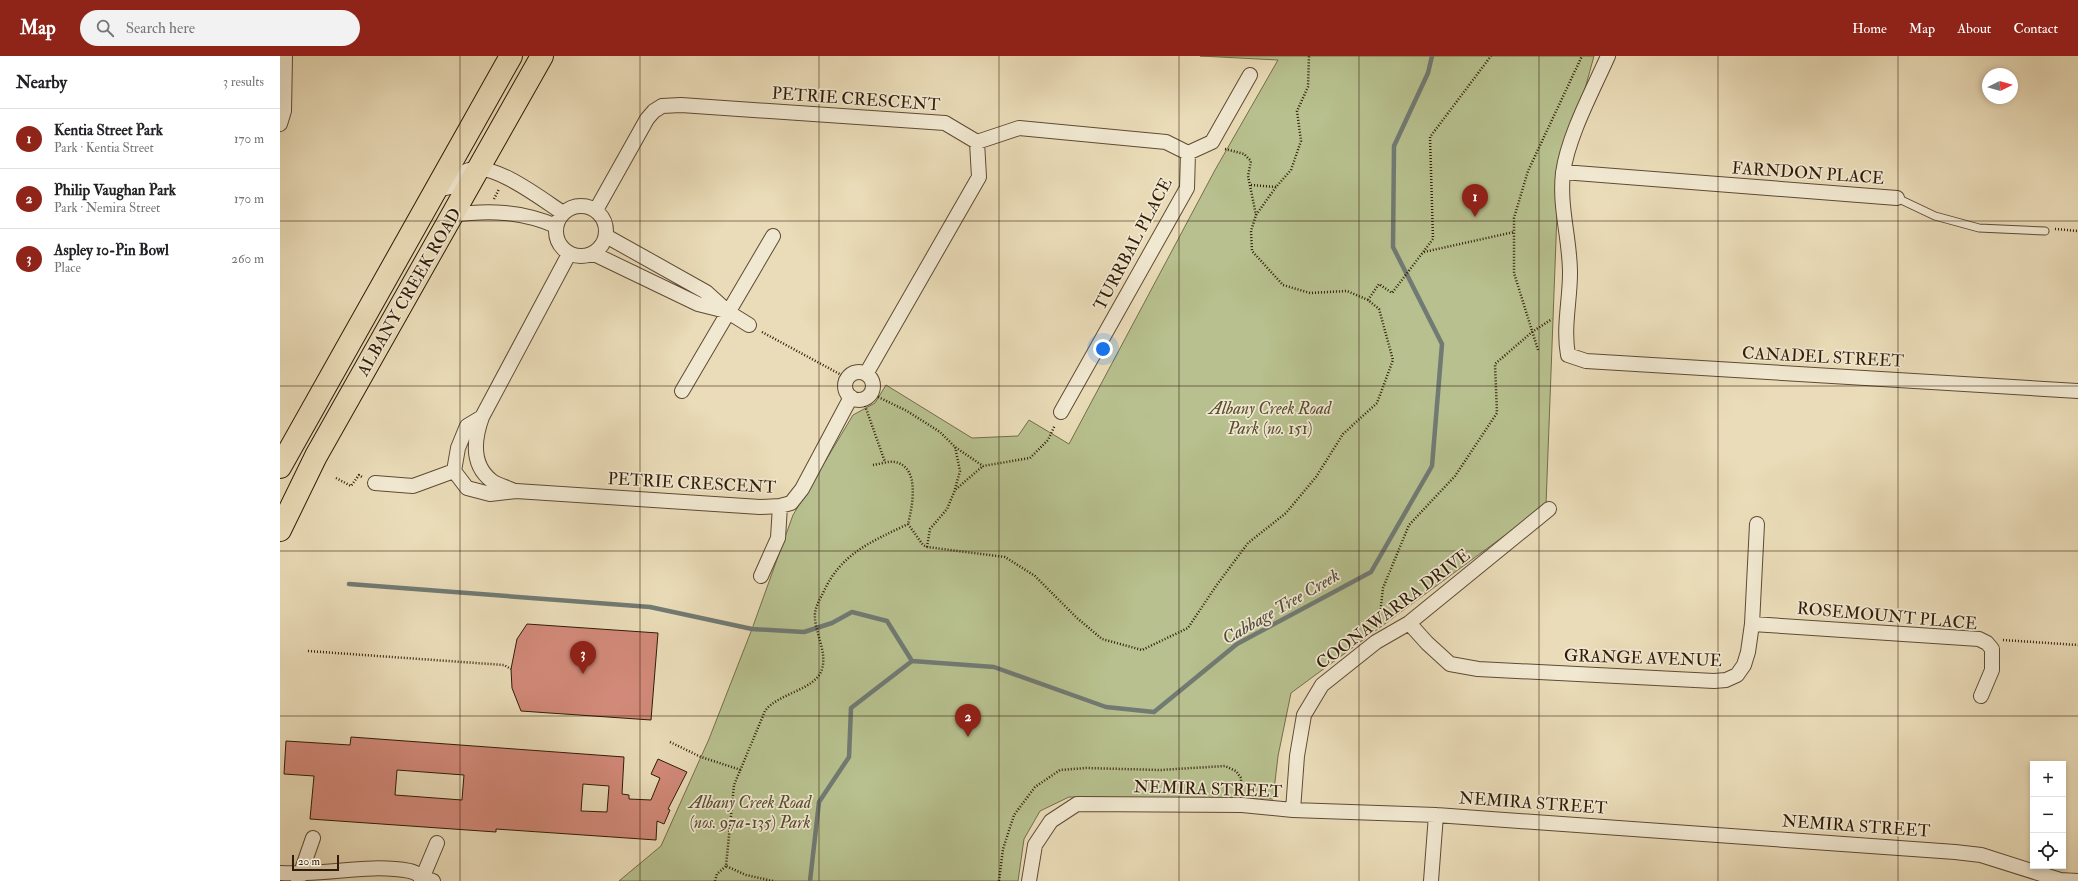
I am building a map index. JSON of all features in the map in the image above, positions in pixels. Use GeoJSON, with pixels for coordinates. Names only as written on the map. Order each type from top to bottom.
{"type":"FeatureCollection","features":[{"type":"Feature","properties":{"kind":"main road","name":"ALBANY CREEK ROAD"},"geometry":{"type":"LineString","coordinates":[[280,467],[511,56]]}},
{"type":"Feature","properties":{"kind":"main road","name":"ALBANY CREEK ROAD"},"geometry":{"type":"LineString","coordinates":[[280,530],[316,456],[542,56]]}},
{"type":"Feature","properties":{"kind":"street"},"geometry":{"type":"LineString","coordinates":[[280,124],[284,111],[285,56]]}},
{"type":"Feature","properties":{"kind":"street"},"geometry":{"type":"LineString","coordinates":[[1567,310],[1570,254],[1562,213],[1563,172],[1573,136],[1608,56]]}},
{"type":"Feature","properties":{"kind":"street"},"geometry":{"type":"LineString","coordinates":[[866,374],[979,177],[977,142],[1018,128],[1166,142],[1188,153],[1212,142],[1250,76]]}},
{"type":"Feature","properties":{"kind":"street","name":"PETRIE CRESCENT"},"geometry":{"type":"LineString","coordinates":[[596,210],[639,132],[654,111],[662,106],[681,105],[945,123],[977,142]]}},
{"type":"Feature","properties":{"kind":"street","name":"TURRBAL PLACE"},"geometry":{"type":"LineString","coordinates":[[1061,412],[1187,188],[1188,153]]}},
{"type":"Feature","properties":{"kind":"street"},"geometry":{"type":"LineString","coordinates":[[436,190],[451,187],[463,173],[478,169],[504,176],[563,213]]}},
{"type":"Feature","properties":{"kind":"street","name":"FARNDON PLACE"},"geometry":{"type":"LineString","coordinates":[[1563,172],[1897,198]]}},
{"type":"Feature","properties":{"kind":"street"},"geometry":{"type":"LineString","coordinates":[[580,206],[596,210],[602,217],[606,225],[606,236],[594,254],[586,257],[570,254],[562,249],[558,241],[556,226],[563,213],[568,209],[580,206]]}},
{"type":"Feature","properties":{"kind":"street"},"geometry":{"type":"LineString","coordinates":[[452,215],[480,211],[496,211],[535,218],[556,226]]}},
{"type":"Feature","properties":{"kind":"street"},"geometry":{"type":"LineString","coordinates":[[606,236],[706,292],[728,312],[749,325]]}},
{"type":"Feature","properties":{"kind":"street"},"geometry":{"type":"LineString","coordinates":[[682,391],[773,236]]}},
{"type":"Feature","properties":{"kind":"street","name":"PETRIE CRESCENT"},"geometry":{"type":"LineString","coordinates":[[516,491],[492,482],[478,465],[476,434],[482,417],[570,254]]}},
{"type":"Feature","properties":{"kind":"street"},"geometry":{"type":"LineString","coordinates":[[594,254],[698,304],[728,312]]}},
{"type":"Feature","properties":{"kind":"street","name":"CANADEL STREET"},"geometry":{"type":"LineString","coordinates":[[1567,310],[1565,337],[1568,355],[1586,361],[2078,391]]}},
{"type":"Feature","properties":{"kind":"street"},"geometry":{"type":"LineString","coordinates":[[860,372],[866,374],[871,380],[873,387],[861,397],[845,389],[847,378],[852,373],[860,372]]}},
{"type":"Feature","properties":{"kind":"street","name":"PETRIE CRESCENT"},"geometry":{"type":"LineString","coordinates":[[482,417],[467,426],[458,448],[454,471],[467,488],[490,494],[516,491],[760,507],[780,506],[791,503],[802,489],[861,397]]}},
{"type":"Feature","properties":{"kind":"street"},"geometry":{"type":"LineString","coordinates":[[375,483],[413,486],[454,471]]}},
{"type":"Feature","properties":{"kind":"street"},"geometry":{"type":"LineString","coordinates":[[761,576],[778,538],[780,506]]}},
{"type":"Feature","properties":{"kind":"street","name":"COONAWARRA DRIVE"},"geometry":{"type":"LineString","coordinates":[[1293,810],[1297,756],[1304,715],[1322,685],[1376,642],[1409,623],[1549,509]]}},
{"type":"Feature","properties":{"kind":"street","name":"GRANGE AVENUE"},"geometry":{"type":"LineString","coordinates":[[1409,623],[1426,643],[1450,664],[1478,669],[1714,681],[1726,680],[1737,675],[1744,664],[1752,624],[1757,524]]}},
{"type":"Feature","properties":{"kind":"street","name":"ROSEMOUNT PLACE"},"geometry":{"type":"LineString","coordinates":[[1752,624],[1979,639],[1987,643],[1992,649],[1992,670],[1981,696]]}},
{"type":"Feature","properties":{"kind":"street","name":"NEMIRA STREET"},"geometry":{"type":"LineString","coordinates":[[1029,881],[1035,845],[1051,821],[1077,804],[1242,805],[1293,810],[1436,815],[1955,852],[1981,855],[2060,880],[2078,881]]}},
{"type":"Feature","properties":{"kind":"street"},"geometry":{"type":"LineString","coordinates":[[1431,881],[1436,815]]}},
{"type":"Feature","properties":{"kind":"street"},"geometry":{"type":"LineString","coordinates":[[300,878],[313,838]]}},
{"type":"Feature","properties":{"kind":"street"},"geometry":{"type":"LineString","coordinates":[[280,873],[300,878],[380,869],[412,872],[426,880],[437,843]]}},
{"type":"Feature","properties":{"kind":"lane","name":"FARNDON PLACE"},"geometry":{"type":"LineString","coordinates":[[1897,198],[1935,216],[1979,228],[2045,231]]}},
{"type":"Feature","properties":{"kind":"path"},"geometry":{"type":"LineString","coordinates":[[873,465],[885,462],[899,463],[908,472],[913,484],[913,500],[908,524],[922,545],[1005,557],[1035,576],[1077,618],[1102,639],[1142,650],[1188,628],[1216,586],[1248,543],[1286,513],[1316,476],[1343,434],[1377,403],[1392,360],[1379,309],[1368,300],[1347,291],[1310,293],[1283,285],[1252,252],[1251,232],[1256,215],[1276,186],[1291,170],[1301,141],[1296,111],[1308,87],[1309,56]]}},
{"type":"Feature","properties":{"kind":"path"},"geometry":{"type":"LineString","coordinates":[[1368,300],[1379,284],[1392,293],[1433,239],[1430,137],[1491,56]]}},
{"type":"Feature","properties":{"kind":"path"},"geometry":{"type":"LineString","coordinates":[[1538,350],[1514,273],[1514,218],[1528,171],[1582,56]]}},
{"type":"Feature","properties":{"kind":"path"},"geometry":{"type":"LineString","coordinates":[[1212,142],[1224,149],[1244,154],[1251,161],[1248,176],[1256,215]]}},
{"type":"Feature","properties":{"kind":"path"},"geometry":{"type":"LineString","coordinates":[[492,203],[502,185]]}},
{"type":"Feature","properties":{"kind":"path"},"geometry":{"type":"LineString","coordinates":[[1251,185],[1276,186]]}},
{"type":"Feature","properties":{"kind":"path"},"geometry":{"type":"LineString","coordinates":[[2045,231],[2052,228],[2078,231]]}},
{"type":"Feature","properties":{"kind":"path"},"geometry":{"type":"LineString","coordinates":[[1423,252],[1514,232]]}},
{"type":"Feature","properties":{"kind":"path"},"geometry":{"type":"LineString","coordinates":[[1376,642],[1383,588],[1409,524],[1455,476],[1497,413],[1495,364],[1532,332],[1567,310]]}},
{"type":"Feature","properties":{"kind":"path"},"geometry":{"type":"LineString","coordinates":[[749,325],[847,378]]}},
{"type":"Feature","properties":{"kind":"path"},"geometry":{"type":"LineString","coordinates":[[861,397],[907,411],[940,432],[955,447],[983,466]]}},
{"type":"Feature","properties":{"kind":"path"},"geometry":{"type":"LineString","coordinates":[[861,397],[885,462]]}},
{"type":"Feature","properties":{"kind":"path"},"geometry":{"type":"LineString","coordinates":[[955,490],[983,466],[1030,458],[1048,440],[1061,412]]}},
{"type":"Feature","properties":{"kind":"path"},"geometry":{"type":"LineString","coordinates":[[929,547],[930,529],[947,509],[955,490],[960,471],[955,447]]}},
{"type":"Feature","properties":{"kind":"path"},"geometry":{"type":"LineString","coordinates":[[336,478],[351,486],[359,475],[375,483]]}},
{"type":"Feature","properties":{"kind":"path"},"geometry":{"type":"LineString","coordinates":[[715,881],[717,874],[726,866],[730,841],[731,800],[734,785],[765,711],[770,704],[818,678],[822,669],[822,651],[815,620],[815,610],[828,580],[845,559],[872,541],[908,524]]}},
{"type":"Feature","properties":{"kind":"path"},"geometry":{"type":"LineString","coordinates":[[1992,649],[2004,640],[2078,645]]}},
{"type":"Feature","properties":{"kind":"path"},"geometry":{"type":"LineString","coordinates":[[308,651],[500,665],[511,669]]}},
{"type":"Feature","properties":{"kind":"path"},"geometry":{"type":"LineString","coordinates":[[670,742],[701,757],[741,770]]}},
{"type":"Feature","properties":{"kind":"path"},"geometry":{"type":"LineString","coordinates":[[726,866],[746,875],[772,881]]}},
{"type":"Feature","properties":{"kind":"green space"},"geometry":{"type":"Polygon","coordinates":[[[1200,56],[1594,56],[1558,187],[1546,505],[1291,693],[1278,756],[1273,799],[1069,797],[1040,811],[1024,839],[1018,881],[619,881],[661,846],[709,739],[752,629],[793,515],[853,415],[875,403],[886,385],[972,438],[1018,436],[1029,420],[1069,444],[1215,170],[1278,60],[1200,56]]]}},
{"type":"Feature","properties":{"kind":"building"},"geometry":{"type":"Polygon","coordinates":[[[527,624],[658,633],[651,720],[521,711],[512,688],[511,669],[517,639],[527,624]]]}},
{"type":"Feature","properties":{"kind":"building"},"geometry":{"type":"Polygon","coordinates":[[[351,737],[624,757],[622,794],[629,795],[629,799],[651,800],[660,778],[651,774],[658,759],[687,772],[668,809],[670,810],[664,824],[657,821],[656,840],[496,829],[496,832],[310,819],[314,776],[284,774],[286,741],[350,745],[351,737]],[[397,770],[395,795],[462,800],[464,775],[397,770]],[[583,784],[581,811],[607,812],[609,786],[583,784]]]}},
{"type":"Feature","properties":{"kind":"waterway","name":"Cabbage Tree Creek"},"geometry":{"type":"LineString","coordinates":[[810,881],[819,802],[849,757],[851,708],[912,661],[994,667],[1106,707],[1154,712],[1237,644],[1371,572],[1432,466],[1442,344],[1393,247],[1394,146],[1428,73],[1432,56]]}},
{"type":"Feature","properties":{"kind":"waterway"},"geometry":{"type":"LineString","coordinates":[[349,584],[650,607],[752,629],[804,632],[832,623],[852,612],[887,621],[912,661]]}},
{"type":"Feature","properties":{"kind":"place","name":"Kentia Street Park"},"geometry":{"type":"Point","coordinates":[1475,217]}},
{"type":"Feature","properties":{"kind":"place","name":"Aspley 10-Pin Bowl"},"geometry":{"type":"Point","coordinates":[583,674]}},
{"type":"Feature","properties":{"kind":"place","name":"Philip Vaughan Park"},"geometry":{"type":"Point","coordinates":[968,737]}},
{"type":"Feature","properties":{"kind":"park label","name":"Albany Creek Road Park (no. 151)"},"geometry":{"type":"Point","coordinates":[1270,418]}},
{"type":"Feature","properties":{"kind":"park label","name":"Albany Creek Road (nos. 97a-135) Park"},"geometry":{"type":"Point","coordinates":[750,812]}}]}
